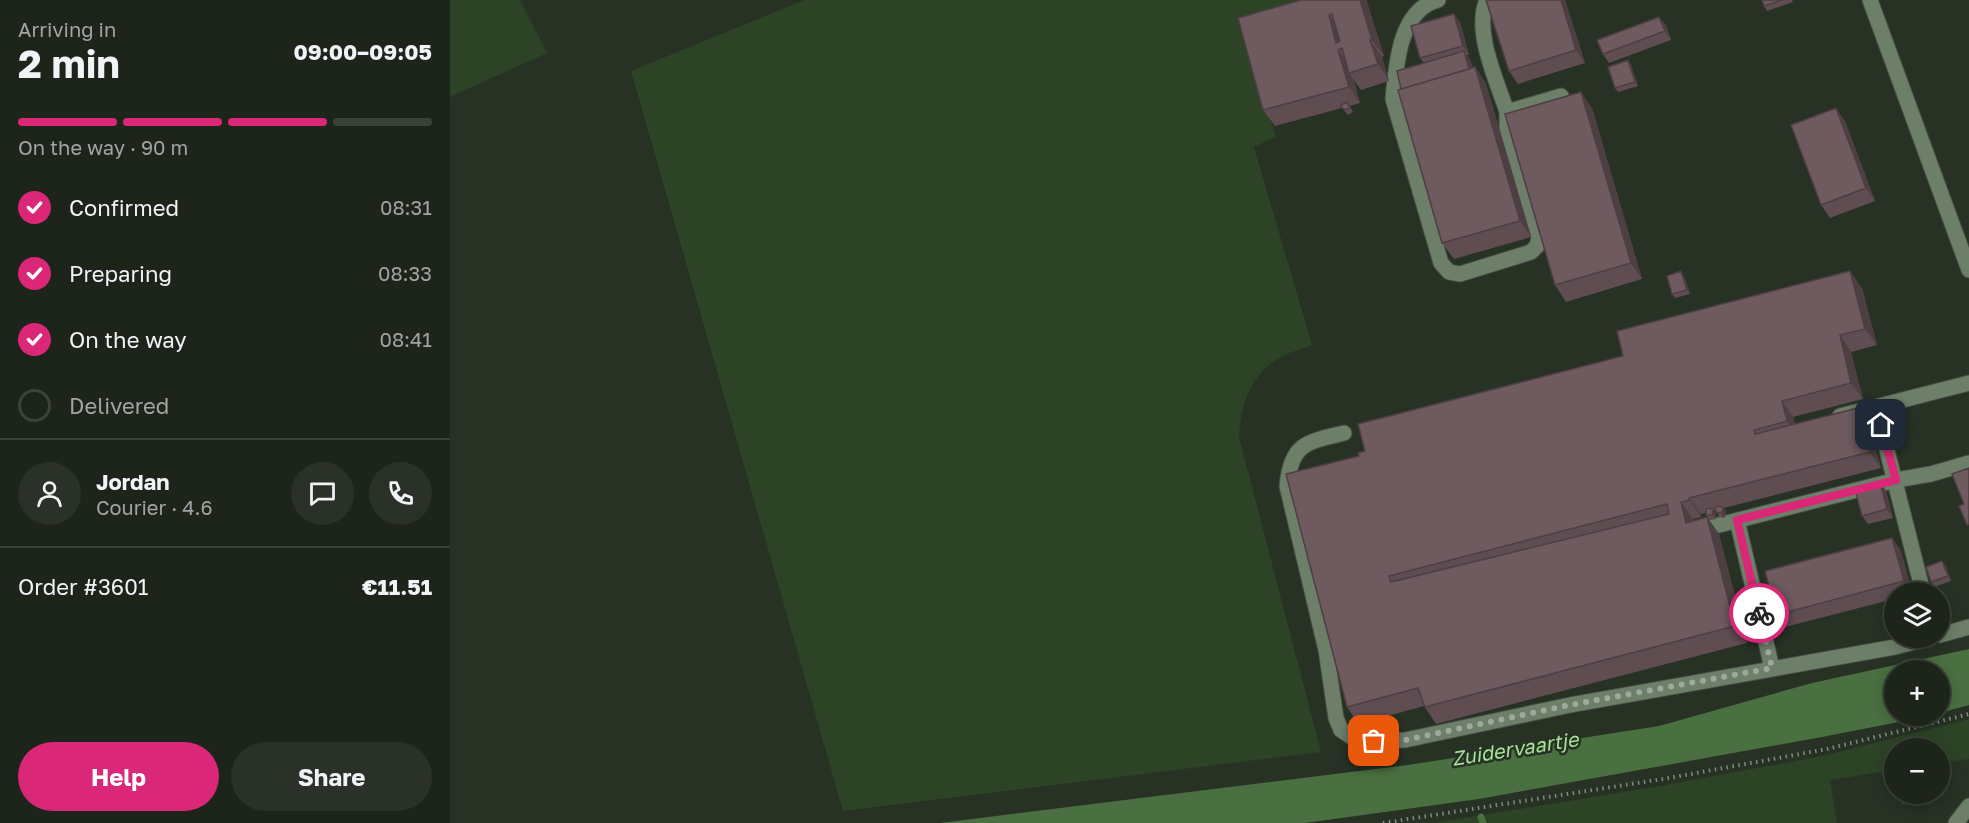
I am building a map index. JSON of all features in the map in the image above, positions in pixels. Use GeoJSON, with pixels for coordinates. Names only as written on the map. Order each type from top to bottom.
{"type":"FeatureCollection","features":[{"type":"Feature","properties":{"kind":"street"},"geometry":{"type":"LineString","coordinates":[[1438,0],[1428,3],[1415,15],[1406,30],[1395,75],[1393,99],[1441,263],[1449,272],[1460,274],[1531,252],[1537,246],[1539,237],[1507,128],[1507,112],[1485,46],[1482,24],[1487,0]]}},
{"type":"Feature","properties":{"kind":"street"},"geometry":{"type":"LineString","coordinates":[[1870,0],[1969,270]]}},
{"type":"Feature","properties":{"kind":"street"},"geometry":{"type":"LineString","coordinates":[[1507,112],[1562,96]]}},
{"type":"Feature","properties":{"kind":"street"},"geometry":{"type":"LineString","coordinates":[[1824,421],[1969,383]]}},
{"type":"Feature","properties":{"kind":"street"},"geometry":{"type":"LineString","coordinates":[[1876,407],[1921,582]]}},
{"type":"Feature","properties":{"kind":"street"},"geometry":{"type":"LineString","coordinates":[[1344,434],[1311,441],[1296,451],[1289,468],[1287,486],[1326,651],[1336,718],[1341,730],[1353,738],[1374,741],[1405,740],[1570,705],[1889,648]]}},
{"type":"Feature","properties":{"kind":"street"},"geometry":{"type":"LineString","coordinates":[[1711,527],[1969,463]]}},
{"type":"Feature","properties":{"kind":"street"},"geometry":{"type":"LineString","coordinates":[[1737,520],[1772,668]]}},
{"type":"Feature","properties":{"kind":"street"},"geometry":{"type":"LineString","coordinates":[[1950,632],[1969,627]]}},
{"type":"Feature","properties":{"kind":"street"},"geometry":{"type":"LineString","coordinates":[[1956,823],[1969,806]]}},
{"type":"Feature","properties":{"kind":"path"},"geometry":{"type":"LineString","coordinates":[[1383,823],[1657,780],[1827,749],[1969,714]]}},
{"type":"Feature","properties":{"kind":"shaded area"},"geometry":{"type":"Polygon","coordinates":[[[450,0],[520,0],[547,53],[450,97],[450,0]]]}},
{"type":"Feature","properties":{"kind":"shaded area"},"geometry":{"type":"Polygon","coordinates":[[[804,0],[1352,0],[1246,32],[1276,137],[1254,147],[1312,345],[1281,357],[1262,372],[1249,391],[1245,402],[1239,437],[1321,752],[843,811],[631,71],[804,0]]]}},
{"type":"Feature","properties":{"kind":"shaded area"},"geometry":{"type":"Polygon","coordinates":[[[1969,719],[1969,759],[1950,762],[1950,738],[1894,738],[1941,726],[1950,726],[1950,724],[1969,719]]]}},
{"type":"Feature","properties":{"kind":"shaded area"},"geometry":{"type":"Polygon","coordinates":[[[1884,741],[1884,772],[1830,780],[1837,823],[1435,823],[1660,786],[1827,755],[1884,741]]]}},
{"type":"Feature","properties":{"kind":"water"},"geometry":{"type":"Polygon","coordinates":[[[1969,649],[1969,705],[1950,710],[1950,660],[1918,660],[1969,649]]]}},
{"type":"Feature","properties":{"kind":"water","name":"Zuidervaartje"},"geometry":{"type":"Polygon","coordinates":[[[1884,667],[1884,725],[1479,799],[1305,823],[940,823],[1408,765],[1659,726],[1812,683],[1884,667]]]}},
{"type":"Feature","properties":{"kind":"building"},"geometry":{"type":"Polygon","coordinates":[[[1301,0],[1360,0],[1378,64],[1349,73],[1342,48],[1338,50],[1349,87],[1263,110],[1238,18],[1301,0]],[[1332,14],[1329,15],[1336,43],[1340,41],[1332,14]]]}},
{"type":"Feature","properties":{"kind":"building"},"geometry":{"type":"Polygon","coordinates":[[[1486,0],[1561,0],[1576,50],[1509,71],[1486,0]]]}},
{"type":"Feature","properties":{"kind":"building"},"geometry":{"type":"Polygon","coordinates":[[[1762,0],[1783,0],[1764,6],[1762,0]]]}},
{"type":"Feature","properties":{"kind":"building"},"geometry":{"type":"Polygon","coordinates":[[[1454,14],[1463,46],[1420,58],[1411,26],[1454,14]]]}},
{"type":"Feature","properties":{"kind":"building"},"geometry":{"type":"Polygon","coordinates":[[[1659,17],[1665,31],[1603,54],[1597,40],[1659,17]]]}},
{"type":"Feature","properties":{"kind":"building"},"geometry":{"type":"Polygon","coordinates":[[[1464,51],[1469,69],[1401,89],[1397,71],[1464,51]]]}},
{"type":"Feature","properties":{"kind":"building"},"geometry":{"type":"Polygon","coordinates":[[[1628,60],[1635,82],[1615,88],[1608,67],[1628,60]]]}},
{"type":"Feature","properties":{"kind":"building"},"geometry":{"type":"Polygon","coordinates":[[[1475,67],[1520,221],[1442,243],[1398,90],[1475,67]]]}},
{"type":"Feature","properties":{"kind":"building"},"geometry":{"type":"Polygon","coordinates":[[[1581,92],[1631,263],[1555,285],[1505,114],[1581,92]]]}},
{"type":"Feature","properties":{"kind":"building"},"geometry":{"type":"Polygon","coordinates":[[[1347,102],[1350,108],[1345,110],[1341,105],[1347,102]]]}},
{"type":"Feature","properties":{"kind":"building"},"geometry":{"type":"Polygon","coordinates":[[[1836,108],[1866,188],[1821,205],[1791,125],[1836,108]]]}},
{"type":"Feature","properties":{"kind":"building"},"geometry":{"type":"Polygon","coordinates":[[[1681,271],[1687,290],[1672,294],[1667,276],[1681,271]]]}},
{"type":"Feature","properties":{"kind":"building"},"geometry":{"type":"Polygon","coordinates":[[[1850,271],[1865,329],[1840,335],[1851,383],[1782,401],[1787,421],[1754,430],[1755,434],[1858,408],[1870,452],[1689,498],[1690,500],[1681,502],[1686,523],[1707,517],[1735,626],[1425,707],[1418,688],[1347,707],[1286,474],[1359,456],[1358,453],[1365,451],[1358,424],[1623,356],[1617,331],[1850,271]],[[1667,504],[1389,576],[1391,582],[1669,514],[1667,504]]]}},
{"type":"Feature","properties":{"kind":"building"},"geometry":{"type":"Polygon","coordinates":[[[1969,468],[1969,524],[1967,525],[1959,506],[1964,504],[1952,474],[1969,468]]]}},
{"type":"Feature","properties":{"kind":"building"},"geometry":{"type":"Polygon","coordinates":[[[1880,482],[1887,509],[1862,516],[1855,489],[1880,482]]]}},
{"type":"Feature","properties":{"kind":"building"},"geometry":{"type":"Polygon","coordinates":[[[1723,507],[1721,513],[1716,512],[1715,508],[1723,507]]]}},
{"type":"Feature","properties":{"kind":"building"},"geometry":{"type":"Polygon","coordinates":[[[1706,509],[1713,510],[1712,515],[1706,515],[1706,509]]]}},
{"type":"Feature","properties":{"kind":"building"},"geometry":{"type":"Polygon","coordinates":[[[1892,538],[1904,581],[1884,582],[1884,586],[1776,615],[1765,571],[1892,538]]]}},
{"type":"Feature","properties":{"kind":"building"},"geometry":{"type":"Polygon","coordinates":[[[1942,561],[1948,576],[1931,582],[1926,567],[1942,561]]]}},
{"type":"Feature","properties":{"kind":"waterway"},"geometry":{"type":"LineString","coordinates":[[1481,817],[1483,823]]}},
{"type":"Feature","properties":{"kind":"way so far"},"geometry":{"type":"LineString","coordinates":[[1374,741],[1405,740],[1570,705],[1772,668],[1759,613]]}},
{"type":"Feature","properties":{"kind":"route"},"geometry":{"type":"LineString","coordinates":[[1759,613],[1737,520],[1896,480],[1881,425]]}}]}
